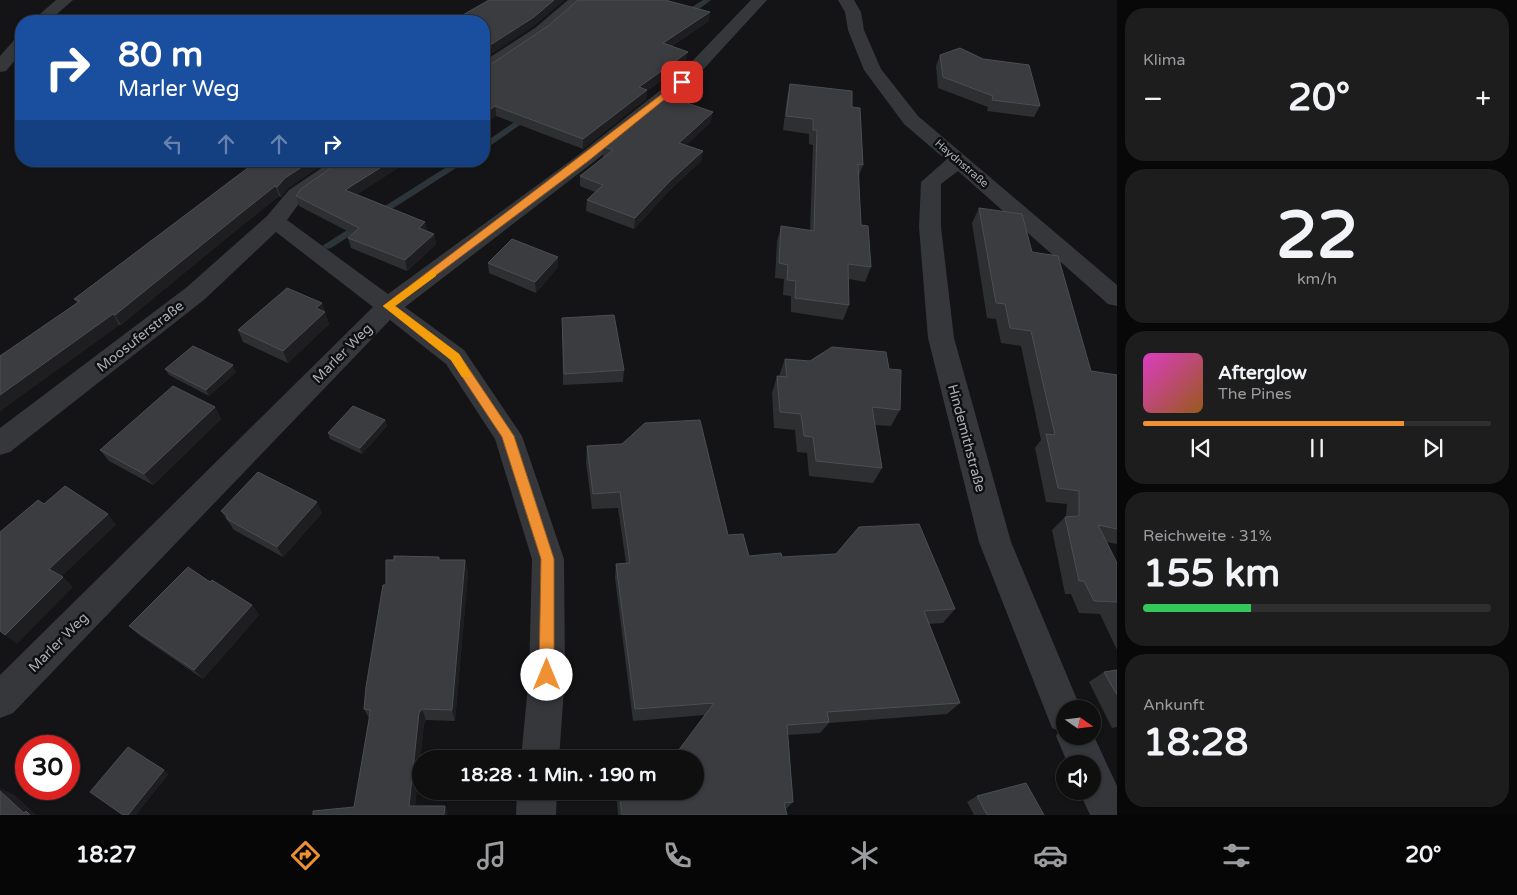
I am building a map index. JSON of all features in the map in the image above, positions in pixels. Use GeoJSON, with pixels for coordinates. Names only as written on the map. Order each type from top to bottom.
{"type":"FeatureCollection","features":[{"type":"Feature","properties":{"kind":"street"},"geometry":{"type":"LineString","coordinates":[[47,15],[65,0]]}},
{"type":"Feature","properties":{"kind":"street"},"geometry":{"type":"LineString","coordinates":[[490,65],[541,31],[577,0]]}},
{"type":"Feature","properties":{"kind":"street","name":"Marler Weg"},"geometry":{"type":"LineString","coordinates":[[5,687],[388,306],[584,160],[682,82],[759,0]]}},
{"type":"Feature","properties":{"kind":"street","name":"Haydnstraße"},"geometry":{"type":"LineString","coordinates":[[846,0],[853,12],[856,30],[873,70],[911,120],[1117,298]]}},
{"type":"Feature","properties":{"kind":"street"},"geometry":{"type":"LineString","coordinates":[[0,66],[15,50]]}},
{"type":"Feature","properties":{"kind":"street","name":"Hindemithstraße"},"geometry":{"type":"LineString","coordinates":[[958,160],[931,182],[930,227],[941,338],[995,542],[1059,700]]}},
{"type":"Feature","properties":{"kind":"street","name":"Moosuferstraße"},"geometry":{"type":"LineString","coordinates":[[0,444],[196,293],[275,221],[296,194],[337,167]]}},
{"type":"Feature","properties":{"kind":"street"},"geometry":{"type":"LineString","coordinates":[[275,221],[455,357],[508,436],[548,559],[547,675],[541,750]]}},
{"type":"Feature","properties":{"kind":"street"},"geometry":{"type":"LineString","coordinates":[[1101,796],[1110,815]]}},
{"type":"Feature","properties":{"kind":"street"},"geometry":{"type":"LineString","coordinates":[[536,815],[537,800]]}},
{"type":"Feature","properties":{"kind":"building"},"geometry":{"type":"Polygon","coordinates":[[[489,0],[554,0],[534,17],[490,45],[490,15],[463,15],[489,0]]]}},
{"type":"Feature","properties":{"kind":"building"},"geometry":{"type":"Polygon","coordinates":[[[578,0],[665,0],[710,12],[663,43],[688,52],[639,87],[647,90],[583,139],[495,106],[490,110],[490,65],[548,26],[578,0]]]}},
{"type":"Feature","properties":{"kind":"building"},"geometry":{"type":"Polygon","coordinates":[[[960,48],[983,59],[1029,65],[1040,106],[992,100],[993,96],[943,77],[940,55],[960,48]]]}},
{"type":"Feature","properties":{"kind":"building"},"geometry":{"type":"Polygon","coordinates":[[[790,84],[852,91],[852,107],[860,108],[863,165],[858,164],[861,225],[868,226],[871,267],[848,264],[849,305],[795,298],[796,281],[787,280],[788,265],[779,263],[781,226],[814,231],[817,130],[813,130],[813,119],[786,116],[790,84]]]}},
{"type":"Feature","properties":{"kind":"building"},"geometry":{"type":"Polygon","coordinates":[[[667,96],[713,112],[679,143],[703,151],[670,181],[635,218],[587,200],[603,185],[580,176],[613,150],[604,147],[667,96]]]}},
{"type":"Feature","properties":{"kind":"building"},"geometry":{"type":"Polygon","coordinates":[[[249,167],[302,167],[285,178],[277,187],[275,186],[115,315],[113,314],[0,395],[0,356],[80,301],[74,299],[249,167]]]}},
{"type":"Feature","properties":{"kind":"building"},"geometry":{"type":"Polygon","coordinates":[[[332,167],[381,167],[345,190],[425,222],[419,228],[434,234],[405,260],[348,238],[359,228],[296,196],[301,189],[332,167]]]}},
{"type":"Feature","properties":{"kind":"building"},"geometry":{"type":"Polygon","coordinates":[[[979,208],[1022,214],[1032,252],[1058,256],[1091,371],[1117,375],[1117,529],[1098,525],[1117,563],[1117,602],[1094,601],[1084,581],[1079,581],[1065,517],[1079,516],[1079,491],[1058,488],[1046,434],[1055,435],[1031,331],[1010,328],[1005,304],[996,303],[979,208]]]}},
{"type":"Feature","properties":{"kind":"building"},"geometry":{"type":"Polygon","coordinates":[[[512,239],[558,257],[535,282],[488,263],[512,239]]]}},
{"type":"Feature","properties":{"kind":"building"},"geometry":{"type":"Polygon","coordinates":[[[287,288],[322,303],[316,308],[325,312],[283,351],[238,330],[287,288]]]}},
{"type":"Feature","properties":{"kind":"building"},"geometry":{"type":"Polygon","coordinates":[[[614,315],[624,370],[564,374],[562,318],[614,315]]]}},
{"type":"Feature","properties":{"kind":"building"},"geometry":{"type":"Polygon","coordinates":[[[193,346],[233,365],[206,390],[165,369],[193,346]]]}},
{"type":"Feature","properties":{"kind":"building"},"geometry":{"type":"Polygon","coordinates":[[[832,347],[886,352],[889,369],[901,370],[900,410],[872,407],[882,468],[816,461],[813,437],[804,436],[801,414],[780,412],[777,376],[787,377],[785,359],[810,361],[832,347]]]}},
{"type":"Feature","properties":{"kind":"building"},"geometry":{"type":"Polygon","coordinates":[[[173,386],[215,407],[144,474],[100,450],[173,386]]]}},
{"type":"Feature","properties":{"kind":"building"},"geometry":{"type":"Polygon","coordinates":[[[353,406],[385,420],[360,448],[328,433],[353,406]]]}},
{"type":"Feature","properties":{"kind":"building"},"geometry":{"type":"Polygon","coordinates":[[[700,420],[728,535],[743,534],[749,556],[781,553],[782,557],[836,554],[859,527],[919,524],[955,609],[924,611],[960,703],[827,712],[829,722],[787,725],[793,802],[784,803],[787,815],[622,815],[620,800],[704,800],[704,750],[679,750],[714,703],[635,709],[616,564],[630,563],[620,492],[593,494],[587,446],[622,444],[645,423],[700,420]]]}},
{"type":"Feature","properties":{"kind":"building"},"geometry":{"type":"Polygon","coordinates":[[[258,472],[317,502],[277,547],[227,519],[227,515],[221,511],[258,472]]]}},
{"type":"Feature","properties":{"kind":"building"},"geometry":{"type":"Polygon","coordinates":[[[65,486],[108,514],[49,569],[63,577],[5,635],[0,631],[0,532],[38,500],[44,504],[65,486]]]}},
{"type":"Feature","properties":{"kind":"building"},"geometry":{"type":"Polygon","coordinates":[[[394,556],[439,557],[439,560],[465,560],[452,710],[422,709],[419,713],[415,750],[412,750],[412,778],[409,806],[445,806],[444,815],[313,815],[313,811],[354,807],[370,714],[370,710],[364,709],[366,687],[383,585],[386,585],[386,560],[394,560],[394,556]]]}},
{"type":"Feature","properties":{"kind":"building"},"geometry":{"type":"Polygon","coordinates":[[[188,567],[210,582],[212,580],[252,605],[194,670],[129,626],[188,567]]]}},
{"type":"Feature","properties":{"kind":"building"},"geometry":{"type":"Polygon","coordinates":[[[1117,670],[1117,695],[1104,672],[1117,670]]]}},
{"type":"Feature","properties":{"kind":"building"},"geometry":{"type":"Polygon","coordinates":[[[128,747],[164,770],[128,815],[123,815],[90,792],[128,747]]]}},
{"type":"Feature","properties":{"kind":"building"},"geometry":{"type":"Polygon","coordinates":[[[1026,783],[1044,815],[987,815],[977,796],[1026,783]]]}},
{"type":"Feature","properties":{"kind":"building"},"geometry":{"type":"Polygon","coordinates":[[[0,791],[24,813],[26,811],[30,815],[0,815],[0,791]]]}},
{"type":"Feature","properties":{"kind":"waterway"},"geometry":{"type":"LineString","coordinates":[[686,18],[690,16],[690,12],[708,0]]}},
{"type":"Feature","properties":{"kind":"waterway"},"geometry":{"type":"LineString","coordinates":[[490,143],[529,116]]}},
{"type":"Feature","properties":{"kind":"waterway"},"geometry":{"type":"LineString","coordinates":[[327,246],[453,167]]}},
{"type":"Feature","properties":{"kind":"slow traffic"},"geometry":{"type":"LineString","coordinates":[[432,273],[388,306],[455,357],[466,374]]}},
{"type":"Feature","properties":{"kind":"route"},"geometry":{"type":"LineString","coordinates":[[547,675],[548,559],[508,436],[455,357],[388,306],[584,160],[682,82]]}}]}
